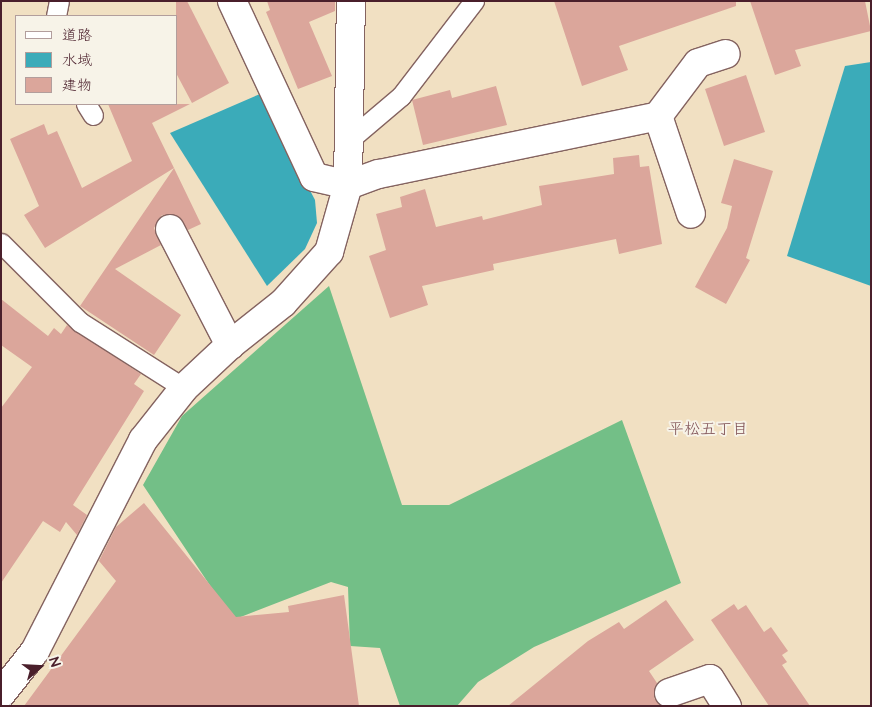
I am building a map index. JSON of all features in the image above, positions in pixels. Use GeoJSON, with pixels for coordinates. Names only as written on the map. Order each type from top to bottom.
{"type":"FeatureCollection","features":[{"type":"Feature","properties":{"kind":"street"},"geometry":{"type":"LineString","coordinates":[[232,1],[314,177],[348,185],[380,174],[658,116],[698,63],[726,54]]}},
{"type":"Feature","properties":{"kind":"street"},"geometry":{"type":"LineString","coordinates":[[1,694],[35,651],[143,440],[184,388],[230,345],[283,303],[330,252],[348,185],[351,1]]}},
{"type":"Feature","properties":{"kind":"street"},"geometry":{"type":"LineString","coordinates":[[658,116],[691,214]]}},
{"type":"Feature","properties":{"kind":"street"},"geometry":{"type":"LineString","coordinates":[[170,228],[230,345]]}},
{"type":"Feature","properties":{"kind":"street"},"geometry":{"type":"LineString","coordinates":[[669,694],[710,679],[727,706]]}},
{"type":"Feature","properties":{"kind":"lane"},"geometry":{"type":"LineString","coordinates":[[56,15],[59,1]]}},
{"type":"Feature","properties":{"kind":"lane"},"geometry":{"type":"LineString","coordinates":[[349,140],[401,96],[474,1]]}},
{"type":"Feature","properties":{"kind":"lane"},"geometry":{"type":"LineString","coordinates":[[1,243],[80,322],[184,388]]}},
{"type":"Feature","properties":{"kind":"green space"},"geometry":{"type":"Polygon","coordinates":[[[329,286],[402,505],[449,505],[622,420],[681,583],[534,647],[478,682],[457,706],[400,706],[380,648],[350,646],[348,587],[331,582],[233,620],[143,485],[182,416],[329,286]]]}},
{"type":"Feature","properties":{"kind":"water"},"geometry":{"type":"Polygon","coordinates":[[[871,62],[871,286],[787,256],[845,66],[871,62]]]}},
{"type":"Feature","properties":{"kind":"water"},"geometry":{"type":"Polygon","coordinates":[[[260,94],[315,200],[317,223],[305,249],[267,286],[170,133],[260,94]]]}},
{"type":"Feature","properties":{"kind":"building"},"geometry":{"type":"Polygon","coordinates":[[[176,1],[187,1],[229,83],[192,103],[178,77],[178,15],[176,15],[176,1]]]}},
{"type":"Feature","properties":{"kind":"building"},"geometry":{"type":"Polygon","coordinates":[[[267,1],[335,1],[335,11],[309,22],[332,76],[298,89],[266,12],[270,10],[267,1]]]}},
{"type":"Feature","properties":{"kind":"building"},"geometry":{"type":"Polygon","coordinates":[[[554,1],[736,1],[736,6],[619,46],[628,70],[582,86],[554,1]]]}},
{"type":"Feature","properties":{"kind":"building"},"geometry":{"type":"Polygon","coordinates":[[[750,1],[865,1],[871,31],[795,50],[801,66],[775,75],[750,1]]]}},
{"type":"Feature","properties":{"kind":"building"},"geometry":{"type":"Polygon","coordinates":[[[746,75],[765,132],[724,146],[705,89],[746,75]]]}},
{"type":"Feature","properties":{"kind":"building"},"geometry":{"type":"Polygon","coordinates":[[[496,86],[507,125],[423,145],[412,100],[450,90],[452,98],[496,86]]]}},
{"type":"Feature","properties":{"kind":"building"},"geometry":{"type":"Polygon","coordinates":[[[190,104],[152,123],[174,168],[45,248],[24,215],[39,206],[10,139],[44,124],[48,135],[57,131],[82,188],[132,161],[108,105],[190,104]]]}},
{"type":"Feature","properties":{"kind":"building"},"geometry":{"type":"Polygon","coordinates":[[[639,155],[640,167],[649,166],[662,244],[619,254],[616,239],[493,264],[494,270],[422,286],[428,305],[390,318],[369,256],[386,250],[376,214],[402,207],[400,197],[425,189],[436,227],[482,216],[483,220],[542,205],[539,186],[614,174],[613,158],[639,155]]]}},
{"type":"Feature","properties":{"kind":"building"},"geometry":{"type":"Polygon","coordinates":[[[734,159],[773,171],[746,258],[750,260],[726,304],[695,287],[727,228],[732,206],[721,203],[734,159]]]}},
{"type":"Feature","properties":{"kind":"building"},"geometry":{"type":"Polygon","coordinates":[[[174,168],[201,224],[188,230],[178,216],[162,215],[154,228],[161,245],[115,269],[181,315],[154,355],[80,306],[174,168]]]}},
{"type":"Feature","properties":{"kind":"building"},"geometry":{"type":"Polygon","coordinates":[[[1,299],[48,336],[54,328],[61,334],[67,325],[141,374],[134,384],[144,391],[73,505],[87,515],[77,535],[66,522],[60,532],[43,521],[1,583],[1,408],[32,367],[1,345],[1,299]]]}},
{"type":"Feature","properties":{"kind":"building"},"geometry":{"type":"Polygon","coordinates":[[[144,503],[236,617],[289,612],[288,606],[344,595],[359,706],[24,706],[116,581],[99,561],[116,527],[144,503]]]}},
{"type":"Feature","properties":{"kind":"building"},"geometry":{"type":"Polygon","coordinates":[[[666,600],[694,640],[649,671],[657,683],[654,698],[661,706],[508,706],[588,641],[619,622],[624,629],[666,600]]]}},
{"type":"Feature","properties":{"kind":"building"},"geometry":{"type":"Polygon","coordinates":[[[734,604],[738,610],[746,605],[764,632],[771,627],[788,651],[782,655],[787,662],[782,665],[810,706],[769,706],[711,620],[734,604]]]}},
{"type":"Feature","properties":{"kind":"district","name":"平松五丁目"},"geometry":{"type":"Point","coordinates":[708,429]}}]}
